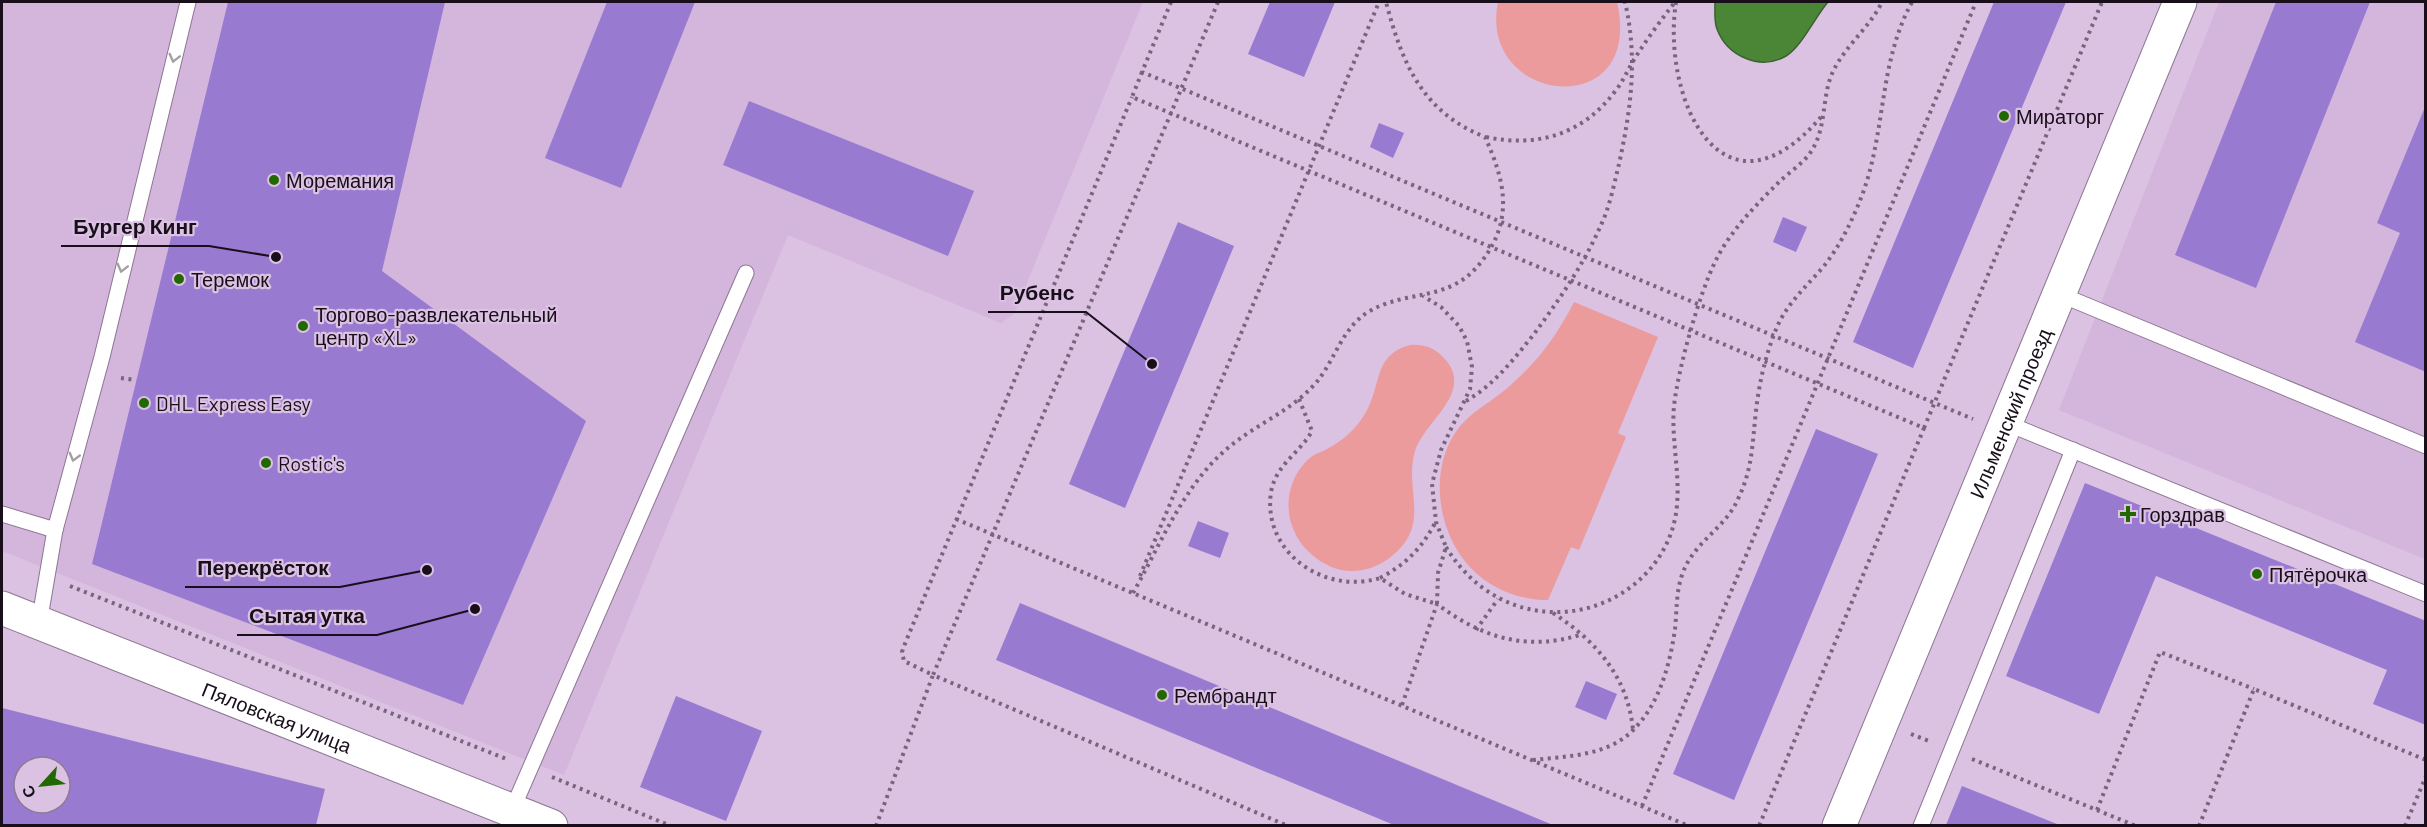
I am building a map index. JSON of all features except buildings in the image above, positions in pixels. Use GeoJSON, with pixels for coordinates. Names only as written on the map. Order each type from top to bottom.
{"type":"FeatureCollection","features":[{"type":"Feature","properties":{"kind":"street","name":"Ильменский проезд"},"geometry":{"type":"LineString","coordinates":[[1839,825],[2180,2]]}},
{"type":"Feature","properties":{"kind":"street","name":"Пяловская улица"},"geometry":{"type":"LineString","coordinates":[[2,608],[551,825]]}},
{"type":"Feature","properties":{"kind":"lane"},"geometry":{"type":"LineString","coordinates":[[39,623],[55,530],[102,357],[188,2]]}},
{"type":"Feature","properties":{"kind":"lane"},"geometry":{"type":"LineString","coordinates":[[512,810],[746,273]]}},
{"type":"Feature","properties":{"kind":"lane"},"geometry":{"type":"LineString","coordinates":[[2059,294],[2426,446]]}},
{"type":"Feature","properties":{"kind":"lane"},"geometry":{"type":"LineString","coordinates":[[2004,427],[2073,450],[2426,594]]}},
{"type":"Feature","properties":{"kind":"lane"},"geometry":{"type":"LineString","coordinates":[[1921,825],[2073,450]]}},
{"type":"Feature","properties":{"kind":"lane"},"geometry":{"type":"LineString","coordinates":[[2,514],[55,530]]}},
{"type":"Feature","properties":{"kind":"path"},"geometry":{"type":"LineString","coordinates":[[1172,2],[902,652],[908,664],[1288,825]]}},
{"type":"Feature","properties":{"kind":"path"},"geometry":{"type":"LineString","coordinates":[[876,825],[933,675],[1218,2]]}},
{"type":"Feature","properties":{"kind":"path"},"geometry":{"type":"LineString","coordinates":[[1133,593],[1378,2]]}},
{"type":"Feature","properties":{"kind":"path"},"geometry":{"type":"LineString","coordinates":[[1386,2],[1398,48],[1411,75],[1444,114],[1470,131],[1485,137],[1510,142],[1533,142],[1575,127],[1605,104],[1625,78],[1633,60],[1675,2]]}},
{"type":"Feature","properties":{"kind":"path"},"geometry":{"type":"LineString","coordinates":[[1466,401],[1478,394],[1519,352],[1557,302],[1602,224],[1629,114],[1633,60],[1625,2]]}},
{"type":"Feature","properties":{"kind":"path"},"geometry":{"type":"LineString","coordinates":[[1675,2],[1674,47],[1682,95],[1696,128],[1716,149],[1744,159],[1762,159],[1794,144],[1822,116]]}},
{"type":"Feature","properties":{"kind":"path"},"geometry":{"type":"LineString","coordinates":[[1423,296],[1450,315],[1467,341],[1472,378],[1466,401],[1441,450],[1435,468],[1432,500],[1436,522],[1456,564],[1498,599],[1530,610],[1577,611],[1605,603],[1621,595],[1636,585],[1666,546],[1677,507],[1674,408],[1692,331],[1715,261],[1727,241],[1760,202],[1807,157],[1818,139],[1831,76],[1842,55],[1882,2]]}},
{"type":"Feature","properties":{"kind":"path"},"geometry":{"type":"LineString","coordinates":[[1533,760],[1600,750],[1633,731],[1647,715],[1663,681],[1672,645],[1678,587],[1686,565],[1700,542],[1734,508],[1744,488],[1754,447],[1758,399],[1774,336],[1787,309],[1834,251],[1859,202],[1875,151],[1889,57],[1902,19],[1912,2]]}},
{"type":"Feature","properties":{"kind":"path"},"geometry":{"type":"LineString","coordinates":[[1642,806],[1976,2]]}},
{"type":"Feature","properties":{"kind":"path"},"geometry":{"type":"LineString","coordinates":[[1759,825],[2102,2]]}},
{"type":"Feature","properties":{"kind":"path"},"geometry":{"type":"LineString","coordinates":[[1142,72],[1828,359],[1935,403],[2004,427]]}},
{"type":"Feature","properties":{"kind":"path"},"geometry":{"type":"LineString","coordinates":[[1132,97],[1924,428]]}},
{"type":"Feature","properties":{"kind":"path"},"geometry":{"type":"LineString","coordinates":[[1133,593],[1184,500],[1208,467],[1248,432],[1299,399],[1327,368],[1343,337],[1359,319],[1394,300],[1423,296],[1458,282],[1472,272],[1491,247],[1502,223],[1503,186],[1485,137]]}},
{"type":"Feature","properties":{"kind":"path"},"geometry":{"type":"LineString","coordinates":[[1299,399],[1312,429],[1311,434],[1288,458],[1271,491],[1271,507],[1280,539],[1298,562],[1330,581],[1352,584],[1380,578],[1414,554],[1426,540],[1436,522]]}},
{"type":"Feature","properties":{"kind":"path"},"geometry":{"type":"LineString","coordinates":[[956,519],[1689,825]]}},
{"type":"Feature","properties":{"kind":"path"},"geometry":{"type":"LineString","coordinates":[[1402,705],[1437,604],[1438,573],[1446,547]]}},
{"type":"Feature","properties":{"kind":"path"},"geometry":{"type":"LineString","coordinates":[[47,577],[671,825]]}},
{"type":"Feature","properties":{"kind":"path"},"geometry":{"type":"LineString","coordinates":[[1380,578],[1405,594],[1437,604],[1476,630],[1519,643],[1552,642],[1583,634]]}},
{"type":"Feature","properties":{"kind":"path"},"geometry":{"type":"LineString","coordinates":[[1476,630],[1498,599]]}},
{"type":"Feature","properties":{"kind":"path"},"geometry":{"type":"LineString","coordinates":[[1553,612],[1583,634],[1604,655],[1622,684],[1631,714],[1633,731]]}},
{"type":"Feature","properties":{"kind":"path"},"geometry":{"type":"LineString","coordinates":[[2097,810],[2160,652],[2426,760]]}},
{"type":"Feature","properties":{"kind":"path"},"geometry":{"type":"LineString","coordinates":[[2199,825],[2254,689]]}},
{"type":"Feature","properties":{"kind":"path"},"geometry":{"type":"LineString","coordinates":[[1882,722],[2136,825]]}},
{"type":"Feature","properties":{"kind":"path"},"geometry":{"type":"LineString","coordinates":[[2405,825],[2426,776]]}},
{"type":"Feature","properties":{"kind":"shaded area"},"geometry":{"type":"Polygon","coordinates":[[[2,2],[1143,2],[1014,314],[1001,323],[788,235],[564,775],[2,551],[2,2]]]}},
{"type":"Feature","properties":{"kind":"shaded area"},"geometry":{"type":"Polygon","coordinates":[[[1498,2],[1617,2],[1619,41],[1607,68],[1586,83],[1560,86],[1534,79],[1512,63],[1498,37],[1498,2]]]}},
{"type":"Feature","properties":{"kind":"shaded area"},"geometry":{"type":"Polygon","coordinates":[[[1715,2],[1828,2],[1792,51],[1786,56],[1766,62],[1746,58],[1728,47],[1716,26],[1715,2]]]}},
{"type":"Feature","properties":{"kind":"shaded area"},"geometry":{"type":"Polygon","coordinates":[[[2219,2],[2425,2],[2425,559],[2059,410],[2219,2]]]}},
{"type":"Feature","properties":{"kind":"shaded area"},"geometry":{"type":"Polygon","coordinates":[[[1574,302],[1658,337],[1618,433],[1626,437],[1579,550],[1571,547],[1548,600],[1535,599],[1498,588],[1467,564],[1451,538],[1445,522],[1441,506],[1441,472],[1451,439],[1461,425],[1473,413],[1508,388],[1532,364],[1555,335],[1574,302]]]}},
{"type":"Feature","properties":{"kind":"shaded area"},"geometry":{"type":"Polygon","coordinates":[[[1410,345],[1424,346],[1440,354],[1452,370],[1454,382],[1445,406],[1420,440],[1415,451],[1412,466],[1414,521],[1410,534],[1402,546],[1388,559],[1377,565],[1353,571],[1334,568],[1309,552],[1296,535],[1289,515],[1292,483],[1311,457],[1339,442],[1354,429],[1371,401],[1384,363],[1398,350],[1410,345]]]}},
{"type":"Feature","properties":{"kind":"place","name":"Мираторг"},"geometry":{"type":"Point","coordinates":[2004,116]}},
{"type":"Feature","properties":{"kind":"place","name":"Моремания"},"geometry":{"type":"Point","coordinates":[274,180]}},
{"type":"Feature","properties":{"kind":"place","name":"Бургер Кинг"},"geometry":{"type":"Point","coordinates":[276,257]}},
{"type":"Feature","properties":{"kind":"place","name":"Теремок"},"geometry":{"type":"Point","coordinates":[179,279]}},
{"type":"Feature","properties":{"kind":"place","name":"Торгово-развлекательный центр «XL»"},"geometry":{"type":"Point","coordinates":[303,326]}},
{"type":"Feature","properties":{"kind":"place","name":"Рубенс"},"geometry":{"type":"Point","coordinates":[1152,364]}},
{"type":"Feature","properties":{"kind":"place","name":"DHL Express Easy"},"geometry":{"type":"Point","coordinates":[144,403]}},
{"type":"Feature","properties":{"kind":"place","name":"Rostic's"},"geometry":{"type":"Point","coordinates":[266,463]}},
{"type":"Feature","properties":{"kind":"place","name":"Горздрав"},"geometry":{"type":"Point","coordinates":[2128,514]}},
{"type":"Feature","properties":{"kind":"place","name":"Перекрёсток"},"geometry":{"type":"Point","coordinates":[427,570]}},
{"type":"Feature","properties":{"kind":"place","name":"Пятёрочка"},"geometry":{"type":"Point","coordinates":[2257,574]}},
{"type":"Feature","properties":{"kind":"place","name":"Сытая утка"},"geometry":{"type":"Point","coordinates":[475,609]}},
{"type":"Feature","properties":{"kind":"place","name":"Рембрандт"},"geometry":{"type":"Point","coordinates":[1162,695]}}]}
